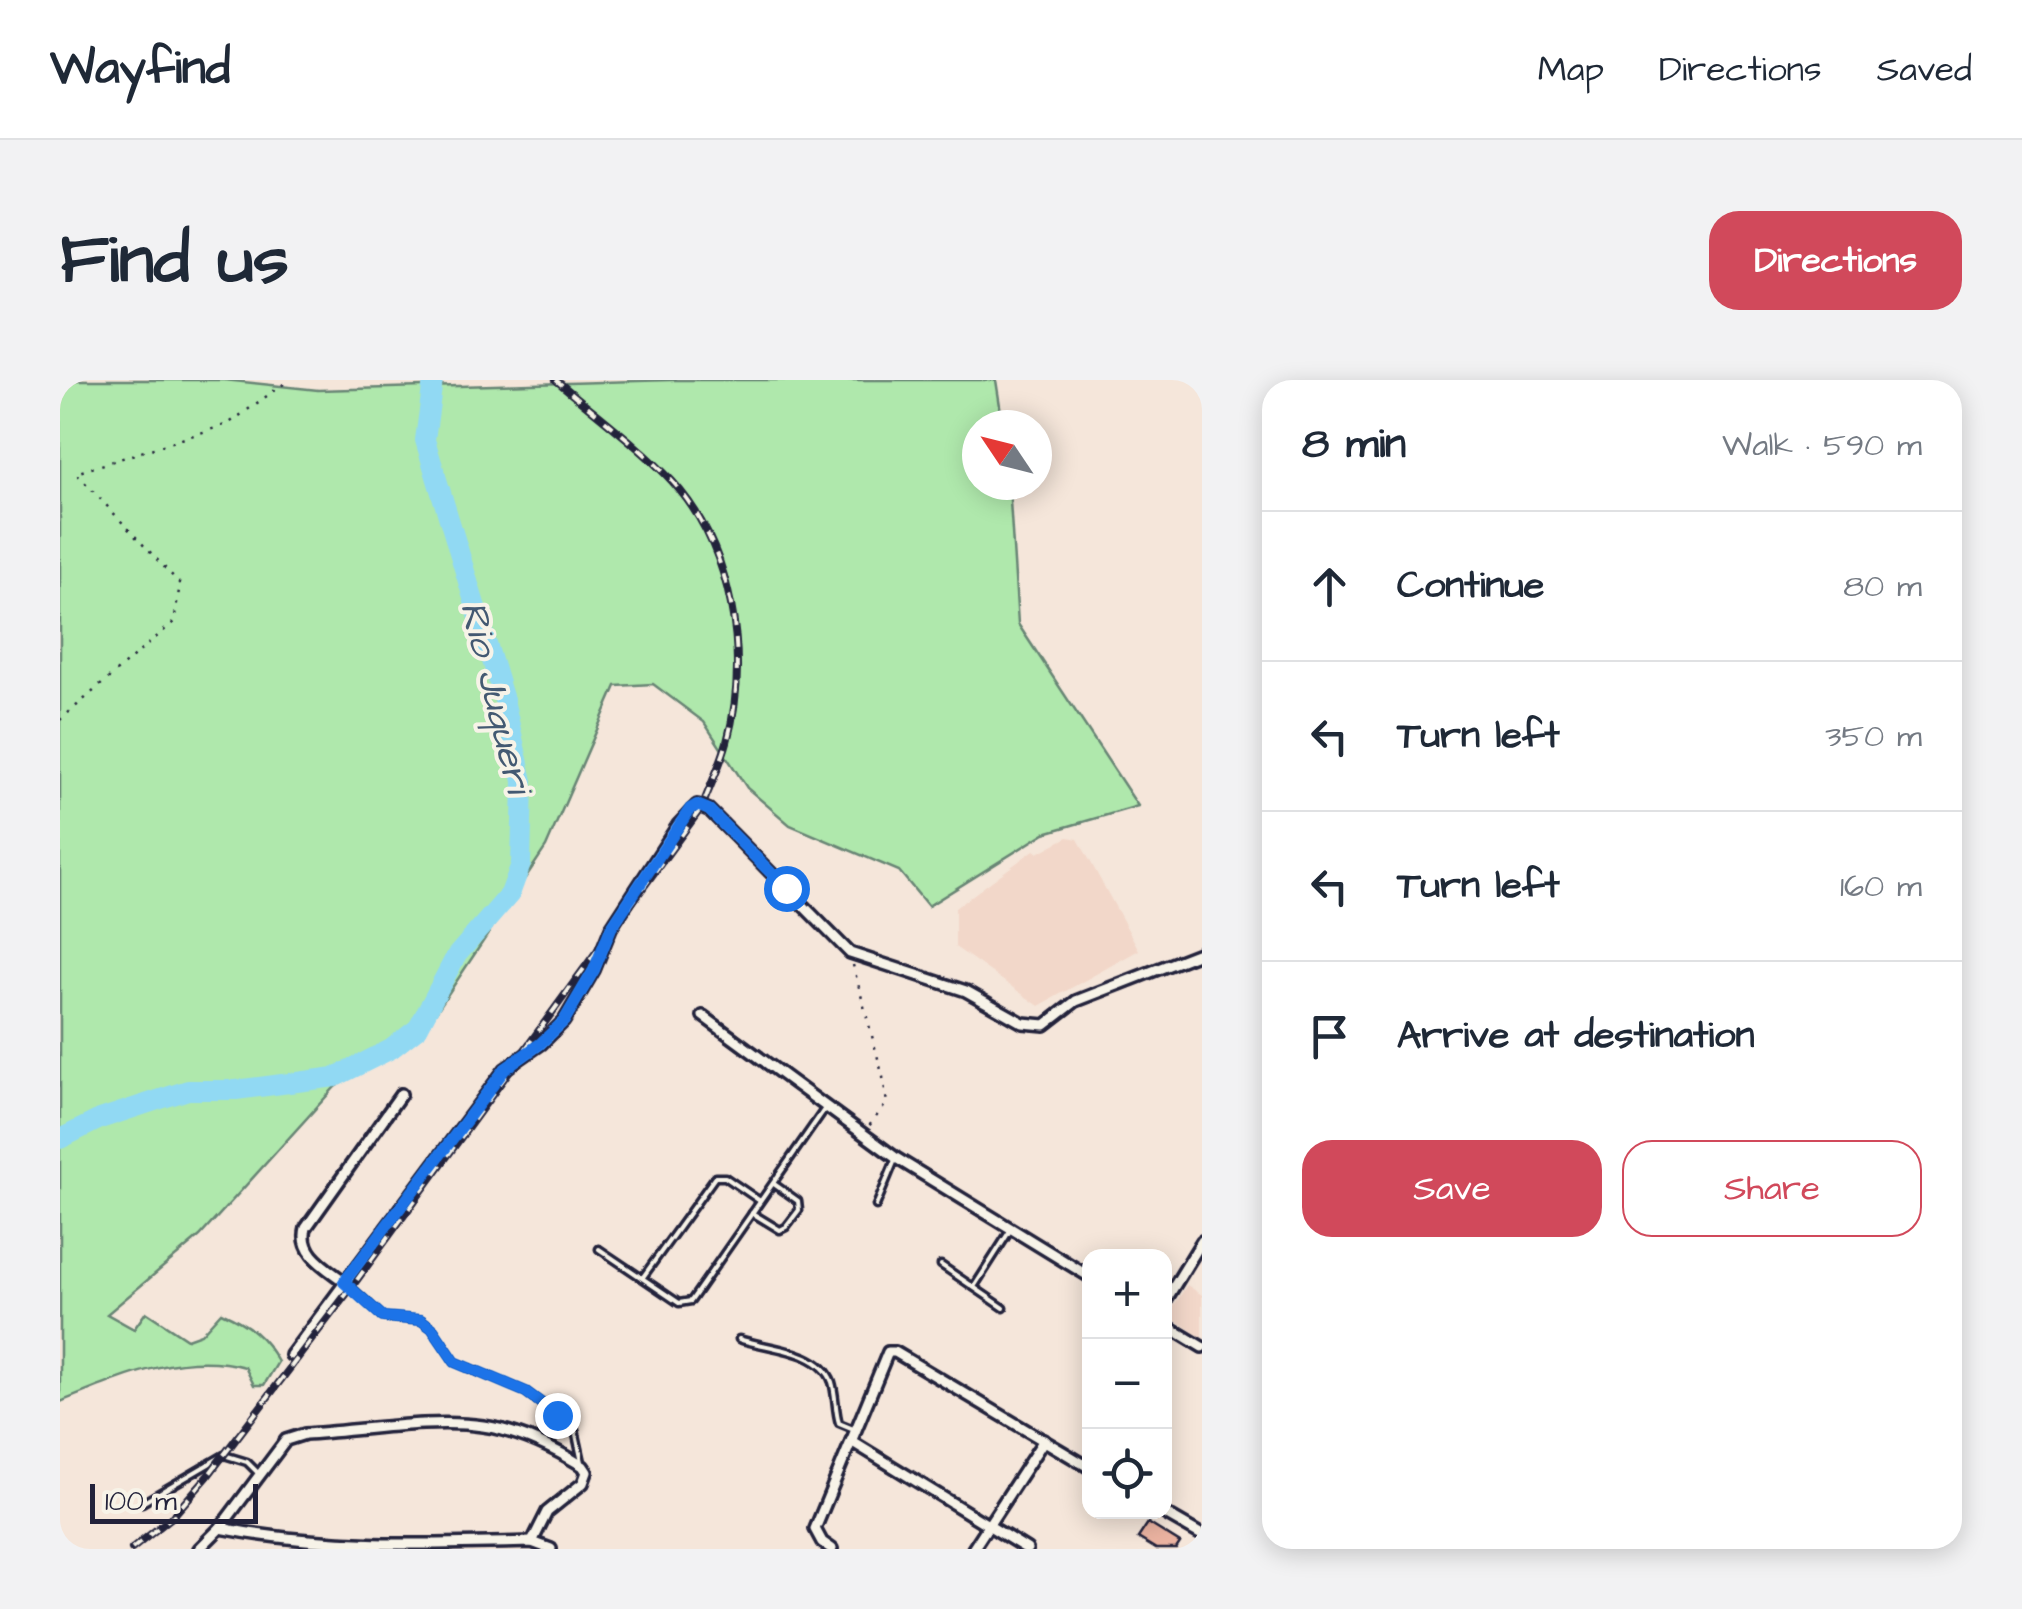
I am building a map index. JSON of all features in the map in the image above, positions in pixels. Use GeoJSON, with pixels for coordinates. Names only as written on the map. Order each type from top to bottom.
{"type":"FeatureCollection","features":[{"type":"Feature","properties":{"kind":"street"},"geometry":{"type":"LineString","coordinates":[[291,1355],[505,1069],[564,1021],[594,970],[611,928],[690,809],[697,805],[709,810],[850,954],[966,991],[1023,1023],[1045,1025],[1076,1001],[1202,952]]}},
{"type":"Feature","properties":{"kind":"street"},"geometry":{"type":"LineString","coordinates":[[703,1016],[896,1158],[1082,1273]]}},
{"type":"Feature","properties":{"kind":"street"},"geometry":{"type":"LineString","coordinates":[[344,1282],[308,1252],[306,1228],[400,1094]]}},
{"type":"Feature","properties":{"kind":"street"},"geometry":{"type":"LineString","coordinates":[[1172,1290],[1202,1241]]}},
{"type":"Feature","properties":{"kind":"street"},"geometry":{"type":"LineString","coordinates":[[1172,1329],[1202,1347]]}},
{"type":"Feature","properties":{"kind":"street"},"geometry":{"type":"LineString","coordinates":[[832,1549],[822,1542],[815,1529],[885,1354],[895,1352],[1082,1463]]}},
{"type":"Feature","properties":{"kind":"street"},"geometry":{"type":"LineString","coordinates":[[200,1549],[286,1440],[305,1434],[480,1425],[536,1441],[583,1466],[587,1472],[582,1483],[546,1512],[532,1542]]}},
{"type":"Feature","properties":{"kind":"street"},"geometry":{"type":"LineString","coordinates":[[973,1549],[1044,1440]]}},
{"type":"Feature","properties":{"kind":"street"},"geometry":{"type":"LineString","coordinates":[[851,1441],[1027,1549]]}},
{"type":"Feature","properties":{"kind":"street"},"geometry":{"type":"LineString","coordinates":[[1172,1518],[1202,1536]]}},
{"type":"Feature","properties":{"kind":"street"},"geometry":{"type":"LineString","coordinates":[[220,1528],[280,1540],[367,1546],[491,1546],[532,1542],[551,1549]]}},
{"type":"Feature","properties":{"kind":"lane"},"geometry":{"type":"LineString","coordinates":[[599,1249],[679,1303],[691,1300],[826,1107]]}},
{"type":"Feature","properties":{"kind":"lane"},"geometry":{"type":"LineString","coordinates":[[876,1206],[896,1158]]}},
{"type":"Feature","properties":{"kind":"lane"},"geometry":{"type":"LineString","coordinates":[[642,1278],[715,1177],[725,1177],[760,1201]]}},
{"type":"Feature","properties":{"kind":"lane"},"geometry":{"type":"LineString","coordinates":[[752,1213],[780,1230],[799,1210],[798,1201],[772,1184]]}},
{"type":"Feature","properties":{"kind":"lane"},"geometry":{"type":"LineString","coordinates":[[974,1288],[1011,1229]]}},
{"type":"Feature","properties":{"kind":"lane"},"geometry":{"type":"LineString","coordinates":[[941,1265],[1004,1308]]}},
{"type":"Feature","properties":{"kind":"lane"},"geometry":{"type":"LineString","coordinates":[[344,1282],[383,1317],[421,1320],[432,1328],[455,1362],[526,1392],[557,1415],[575,1430],[583,1466]]}},
{"type":"Feature","properties":{"kind":"lane"},"geometry":{"type":"LineString","coordinates":[[739,1339],[814,1360],[832,1384],[839,1423],[856,1430]]}},
{"type":"Feature","properties":{"kind":"lane"},"geometry":{"type":"LineString","coordinates":[[142,1502],[224,1455],[236,1456],[260,1474]]}},
{"type":"Feature","properties":{"kind":"path"},"geometry":{"type":"LineString","coordinates":[[60,720],[174,622],[180,584],[76,473],[228,424],[289,380]]}},
{"type":"Feature","properties":{"kind":"path"},"geometry":{"type":"LineString","coordinates":[[850,954],[887,1103],[862,1134]]}},
{"type":"Feature","properties":{"kind":"shaded area"},"geometry":{"type":"Polygon","coordinates":[[[1068,837],[1078,839],[1139,950],[1039,1006],[955,947],[955,908],[1034,850],[1038,853],[1068,837]]]}},
{"type":"Feature","properties":{"kind":"shaded area"},"geometry":{"type":"Polygon","coordinates":[[[1187,1285],[1202,1295],[1202,1338],[1172,1318],[1172,1309],[1187,1285]]]}},
{"type":"Feature","properties":{"kind":"green space"},"geometry":{"type":"Polygon","coordinates":[[[60,380],[224,380],[318,390],[672,380],[996,380],[1001,410],[962,410],[962,500],[1010,500],[1018,624],[1138,806],[1045,833],[928,906],[899,871],[790,825],[747,788],[704,722],[653,684],[616,686],[546,847],[422,1033],[335,1087],[200,1236],[107,1314],[134,1329],[146,1312],[187,1339],[201,1334],[221,1312],[254,1332],[273,1353],[278,1362],[264,1385],[254,1385],[245,1367],[197,1362],[151,1369],[60,1402],[60,380]]]}},
{"type":"Feature","properties":{"kind":"building"},"geometry":{"type":"Polygon","coordinates":[[[1148,1523],[1180,1543],[1176,1549],[1156,1549],[1138,1538],[1148,1523]]]}},
{"type":"Feature","properties":{"kind":"waterway","name":"Rio Juqueri"},"geometry":{"type":"LineString","coordinates":[[60,1139],[100,1119],[188,1090],[236,1090],[335,1077],[391,1049],[418,1028],[456,956],[510,894],[521,864],[523,781],[504,700],[425,440],[433,380]]}},
{"type":"Feature","properties":{"kind":"railway"},"geometry":{"type":"LineString","coordinates":[[132,1549],[172,1517],[207,1477],[351,1288],[702,807],[722,758],[734,709],[736,640],[731,605],[710,538],[693,508],[660,468],[556,380]]}},
{"type":"Feature","properties":{"kind":"route"},"geometry":{"type":"LineString","coordinates":[[557,1415],[526,1392],[455,1362],[432,1328],[421,1320],[383,1317],[344,1282],[505,1069],[564,1021],[594,970],[611,928],[690,809],[697,805],[709,810],[786,888]]}}]}
